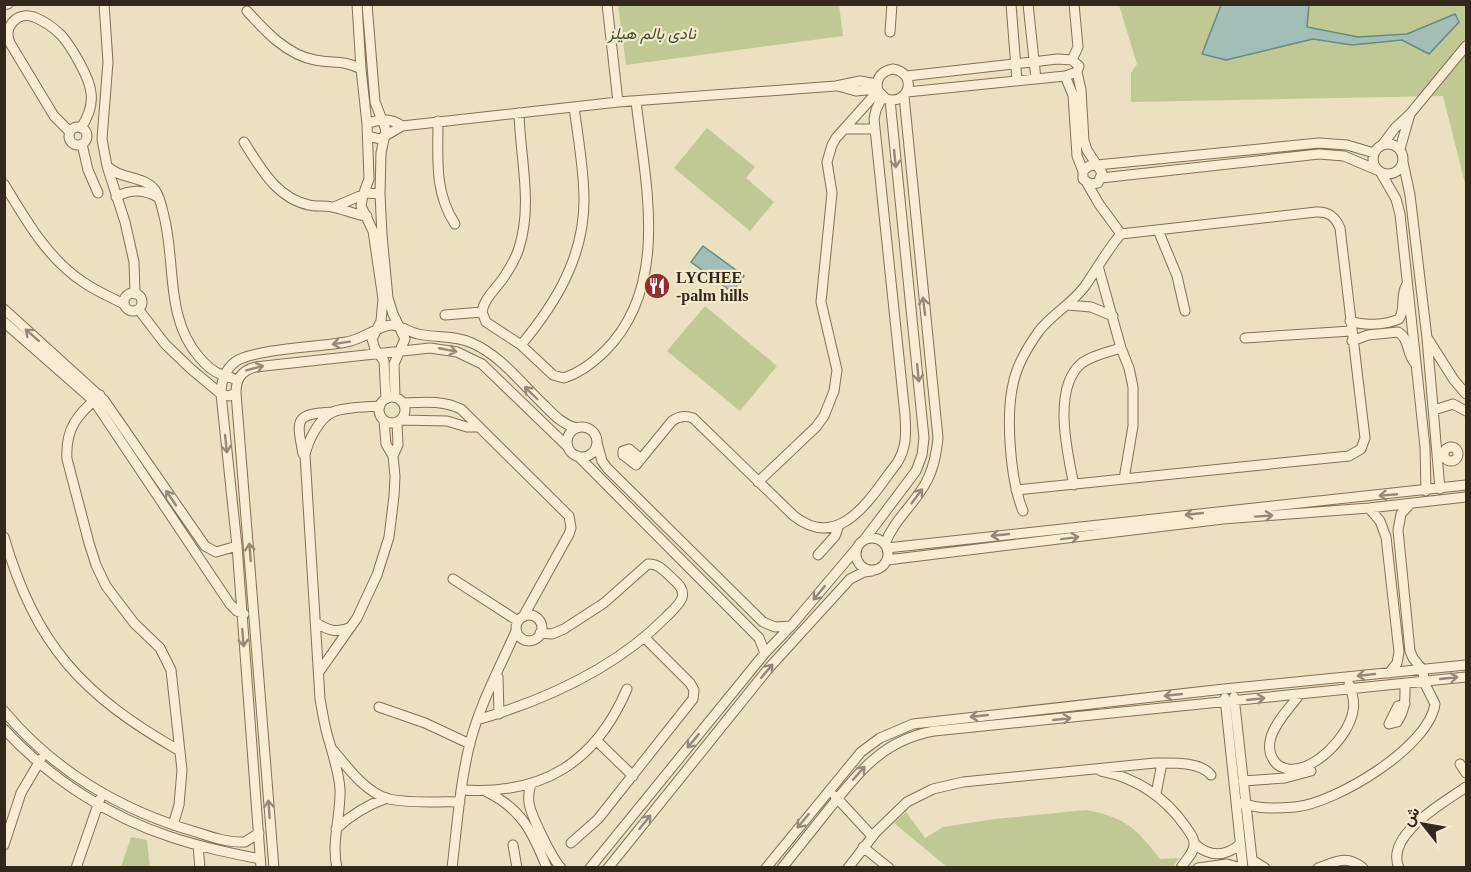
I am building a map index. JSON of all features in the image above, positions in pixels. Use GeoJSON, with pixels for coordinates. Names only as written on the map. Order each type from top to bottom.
{"type":"FeatureCollection","features":[{"type":"Feature","properties":{"kind":"street"},"geometry":{"type":"LineString","coordinates":[[104,4],[108,63],[102,139],[107,166],[125,222],[134,262],[135,294]]}},
{"type":"Feature","properties":{"kind":"street"},"geometry":{"type":"LineString","coordinates":[[357,4],[368,136],[369,179],[361,206],[373,231],[383,311],[374,334],[373,344],[384,361],[390,381]]}},
{"type":"Feature","properties":{"kind":"street"},"geometry":{"type":"LineString","coordinates":[[367,4],[375,102],[386,130],[381,153],[380,194],[388,298],[405,339],[394,364],[387,401],[379,412],[384,421],[386,444],[393,456]]}},
{"type":"Feature","properties":{"kind":"street"},"geometry":{"type":"LineString","coordinates":[[607,4],[618,102]]}},
{"type":"Feature","properties":{"kind":"street"},"geometry":{"type":"LineString","coordinates":[[890,32],[892,4]]}},
{"type":"Feature","properties":{"kind":"street"},"geometry":{"type":"LineString","coordinates":[[1011,4],[1017,81]]}},
{"type":"Feature","properties":{"kind":"street"},"geometry":{"type":"LineString","coordinates":[[1028,4],[1036,79]]}},
{"type":"Feature","properties":{"kind":"street"},"geometry":{"type":"LineString","coordinates":[[1072,60],[1078,47],[1074,4]]}},
{"type":"Feature","properties":{"kind":"street"},"geometry":{"type":"LineString","coordinates":[[248,11],[272,36],[300,56],[325,62],[342,61],[361,69]]}},
{"type":"Feature","properties":{"kind":"street"},"geometry":{"type":"LineString","coordinates":[[82,128],[90,110],[89,81],[63,38],[50,26],[34,17],[16,19],[10,24],[8,31],[10,43],[54,116],[70,132],[73,143],[102,139]]}},
{"type":"Feature","properties":{"kind":"street"},"geometry":{"type":"LineString","coordinates":[[1426,491],[1426,454],[1400,213],[1396,199],[1373,162],[1374,153],[1467,46]]}},
{"type":"Feature","properties":{"kind":"street"},"geometry":{"type":"LineString","coordinates":[[342,61],[360,48]]}},
{"type":"Feature","properties":{"kind":"street"},"geometry":{"type":"LineString","coordinates":[[907,76],[1058,59],[1072,60],[1078,66],[1084,141],[1101,171],[1101,178]]}},
{"type":"Feature","properties":{"kind":"street"},"geometry":{"type":"LineString","coordinates":[[998,67],[995,78],[999,83]]}},
{"type":"Feature","properties":{"kind":"street"},"geometry":{"type":"LineString","coordinates":[[590,867],[765,653],[864,540],[916,471],[922,456],[923,419],[881,92],[881,74],[887,70],[898,69],[907,76],[909,83],[905,94],[919,262],[937,418],[937,450],[931,473],[919,494],[894,526],[886,546],[887,561]]}},
{"type":"Feature","properties":{"kind":"street"},"geometry":{"type":"LineString","coordinates":[[978,69],[979,85]]}},
{"type":"Feature","properties":{"kind":"street"},"geometry":{"type":"LineString","coordinates":[[368,136],[375,139],[384,137],[402,126],[438,121],[618,102],[836,86],[860,81],[899,99],[905,94],[1065,76],[1077,72]]}},
{"type":"Feature","properties":{"kind":"street"},"geometry":{"type":"LineString","coordinates":[[1065,76],[1073,95],[1077,156],[1083,171],[1083,178],[1121,234]]}},
{"type":"Feature","properties":{"kind":"street"},"geometry":{"type":"LineString","coordinates":[[758,482],[816,427],[827,410],[834,391],[837,370],[821,302],[832,193],[827,162],[832,145],[844,129],[881,92]]}},
{"type":"Feature","properties":{"kind":"street"},"geometry":{"type":"LineString","coordinates":[[641,459],[677,417],[693,418],[801,521],[808,525],[825,528],[839,525],[859,511],[897,463],[906,442],[875,124],[881,92]]}},
{"type":"Feature","properties":{"kind":"street"},"geometry":{"type":"LineString","coordinates":[[519,113],[525,195],[524,230],[506,275],[485,301],[482,312],[486,322],[521,345],[553,375],[560,378],[567,377],[598,358],[616,340],[638,302],[644,280],[648,233],[636,101]]}},
{"type":"Feature","properties":{"kind":"street"},"geometry":{"type":"LineString","coordinates":[[521,345],[548,311],[566,280],[579,241],[584,200],[574,107]]}},
{"type":"Feature","properties":{"kind":"street"},"geometry":{"type":"LineString","coordinates":[[1410,114],[1400,149],[1411,204],[1427,338],[1440,489]]}},
{"type":"Feature","properties":{"kind":"street"},"geometry":{"type":"LineString","coordinates":[[856,115],[875,124]]}},
{"type":"Feature","properties":{"kind":"street"},"geometry":{"type":"LineString","coordinates":[[367,124],[389,120],[402,126]]}},
{"type":"Feature","properties":{"kind":"street"},"geometry":{"type":"LineString","coordinates":[[438,121],[439,188],[448,213],[455,224]]}},
{"type":"Feature","properties":{"kind":"street"},"geometry":{"type":"LineString","coordinates":[[844,129],[875,124]]}},
{"type":"Feature","properties":{"kind":"street"},"geometry":{"type":"LineString","coordinates":[[70,132],[75,128],[102,128]]}},
{"type":"Feature","properties":{"kind":"street"},"geometry":{"type":"LineString","coordinates":[[82,128],[87,134],[84,142],[88,170],[98,193]]}},
{"type":"Feature","properties":{"kind":"street"},"geometry":{"type":"LineString","coordinates":[[244,142],[276,188],[306,204],[334,207],[365,216],[381,212]]}},
{"type":"Feature","properties":{"kind":"street"},"geometry":{"type":"LineString","coordinates":[[1083,171],[1089,166],[1096,165],[1319,143],[1347,145],[1374,153]]}},
{"type":"Feature","properties":{"kind":"street"},"geometry":{"type":"LineString","coordinates":[[1383,144],[1389,143],[1400,149]]}},
{"type":"Feature","properties":{"kind":"street"},"geometry":{"type":"LineString","coordinates":[[1087,183],[1095,184],[1101,178],[1319,154],[1344,156],[1379,172],[1395,173],[1403,162]]}},
{"type":"Feature","properties":{"kind":"street"},"geometry":{"type":"LineString","coordinates":[[107,166],[118,175],[134,178],[150,185],[156,191],[167,227],[175,302],[181,325],[190,345],[200,359],[208,367],[237,381]]}},
{"type":"Feature","properties":{"kind":"street"},"geometry":{"type":"LineString","coordinates":[[4,184],[32,230],[55,258],[83,282],[124,304],[131,311],[139,310]]}},
{"type":"Feature","properties":{"kind":"street"},"geometry":{"type":"LineString","coordinates":[[116,197],[128,192],[141,191],[159,198]]}},
{"type":"Feature","properties":{"kind":"street"},"geometry":{"type":"LineString","coordinates":[[334,207],[367,193],[380,194]]}},
{"type":"Feature","properties":{"kind":"street"},"geometry":{"type":"LineString","coordinates":[[1017,490],[1356,454],[1364,445],[1365,438],[1340,228],[1334,217],[1328,213],[1316,212],[1121,234],[1085,286],[1041,329],[1030,344],[1014,380],[1010,429],[1011,452],[1017,490],[1023,511]]}},
{"type":"Feature","properties":{"kind":"street"},"geometry":{"type":"LineString","coordinates":[[1158,231],[1177,276],[1185,312]]}},
{"type":"Feature","properties":{"kind":"street"},"geometry":{"type":"LineString","coordinates":[[1098,266],[1121,348],[1129,368],[1134,406],[1131,445],[1124,479]]}},
{"type":"Feature","properties":{"kind":"street"},"geometry":{"type":"LineString","coordinates":[[1245,338],[1351,331],[1368,335],[1388,327],[1401,316],[1403,291],[1408,284]]}},
{"type":"Feature","properties":{"kind":"street"},"geometry":{"type":"LineString","coordinates":[[124,304],[126,297],[135,294]]}},
{"type":"Feature","properties":{"kind":"street"},"geometry":{"type":"LineString","coordinates":[[135,294],[141,298],[139,310]]}},
{"type":"Feature","properties":{"kind":"street"},"geometry":{"type":"LineString","coordinates":[[1068,305],[1091,307],[1113,316]]}},
{"type":"Feature","properties":{"kind":"street"},"geometry":{"type":"LineString","coordinates":[[4,309],[97,398],[192,537],[196,552],[230,604],[242,614],[254,614]]}},
{"type":"Feature","properties":{"kind":"street"},"geometry":{"type":"LineString","coordinates":[[139,310],[178,358],[221,394],[229,396],[236,393]]}},
{"type":"Feature","properties":{"kind":"street"},"geometry":{"type":"LineString","coordinates":[[444,315],[482,312]]}},
{"type":"Feature","properties":{"kind":"street"},"geometry":{"type":"LineString","coordinates":[[4,322],[97,398]]}},
{"type":"Feature","properties":{"kind":"street"},"geometry":{"type":"LineString","coordinates":[[1351,331],[1366,324],[1388,327],[1398,332],[1405,337],[1410,357],[1417,364]]}},
{"type":"Feature","properties":{"kind":"street"},"geometry":{"type":"LineString","coordinates":[[1366,324],[1370,329],[1368,335]]}},
{"type":"Feature","properties":{"kind":"street"},"geometry":{"type":"LineString","coordinates":[[5,731],[39,762],[98,804],[149,829],[261,863],[237,546],[221,394],[224,376],[235,362],[243,357],[347,342],[366,337],[388,325],[415,334],[460,338],[482,348],[500,362],[558,419],[576,428],[589,429],[596,435],[602,461],[607,468],[763,622],[775,627],[791,626]]}},
{"type":"Feature","properties":{"kind":"street"},"geometry":{"type":"LineString","coordinates":[[1427,338],[1454,380],[1467,394]]}},
{"type":"Feature","properties":{"kind":"street"},"geometry":{"type":"LineString","coordinates":[[274,867],[236,393],[237,381],[243,372],[255,367],[430,348],[444,348],[470,357],[492,374],[578,456],[753,632],[763,645],[765,653]]}},
{"type":"Feature","properties":{"kind":"street"},"geometry":{"type":"LineString","coordinates":[[1074,484],[1066,442],[1067,384],[1081,364],[1091,357],[1121,348]]}},
{"type":"Feature","properties":{"kind":"street"},"geometry":{"type":"LineString","coordinates":[[97,398],[81,414],[69,433],[66,445],[69,470],[96,565],[106,586],[134,623],[160,648],[169,664],[180,751],[181,789],[173,825]]}},
{"type":"Feature","properties":{"kind":"street"},"geometry":{"type":"LineString","coordinates":[[337,867],[334,846],[340,787],[320,699],[304,463],[298,430],[302,419],[311,413],[333,412],[387,401],[403,404],[437,402],[461,409],[566,511],[571,522],[569,534],[519,623],[477,720],[470,744],[462,790],[452,867]]}},
{"type":"Feature","properties":{"kind":"street"},"geometry":{"type":"LineString","coordinates":[[319,672],[362,608],[377,575],[389,537],[394,496],[393,456],[398,445],[398,421],[405,412],[403,404]]}},
{"type":"Feature","properties":{"kind":"street"},"geometry":{"type":"LineString","coordinates":[[1434,410],[1453,405],[1467,411]]}},
{"type":"Feature","properties":{"kind":"street"},"geometry":{"type":"LineString","coordinates":[[304,463],[309,440],[324,419],[333,412]]}},
{"type":"Feature","properties":{"kind":"street"},"geometry":{"type":"LineString","coordinates":[[923,419],[937,418]]}},
{"type":"Feature","properties":{"kind":"street"},"geometry":{"type":"LineString","coordinates":[[384,421],[390,423],[447,421],[467,427],[478,427]]}},
{"type":"Feature","properties":{"kind":"street"},"geometry":{"type":"LineString","coordinates":[[568,447],[568,439],[576,428]]}},
{"type":"Feature","properties":{"kind":"street"},"geometry":{"type":"LineString","coordinates":[[578,456],[591,454],[597,443]]}},
{"type":"Feature","properties":{"kind":"street"},"geometry":{"type":"LineString","coordinates":[[1467,454],[1457,449],[1459,456],[1454,462],[1467,461]]}},
{"type":"Feature","properties":{"kind":"street"},"geometry":{"type":"LineString","coordinates":[[1426,454],[1437,451]]}},
{"type":"Feature","properties":{"kind":"street"},"geometry":{"type":"LineString","coordinates":[[1427,468],[1432,464],[1438,468]]}},
{"type":"Feature","properties":{"kind":"street"},"geometry":{"type":"LineString","coordinates":[[608,867],[768,669],[850,579],[864,572],[881,568],[887,561],[1223,515],[1467,485]]}},
{"type":"Feature","properties":{"kind":"street"},"geometry":{"type":"LineString","coordinates":[[864,540],[877,539],[886,546],[1223,515],[1369,508],[1467,497]]}},
{"type":"Feature","properties":{"kind":"street"},"geometry":{"type":"LineString","coordinates":[[1241,803],[1262,808],[1297,807],[1359,782],[1392,760],[1421,732],[1433,712],[1435,704],[1422,669],[1410,651],[1398,530],[1401,514],[1410,504]]}},
{"type":"Feature","properties":{"kind":"street"},"geometry":{"type":"LineString","coordinates":[[1369,508],[1380,521],[1386,537],[1399,652],[1397,663],[1389,673]]}},
{"type":"Feature","properties":{"kind":"street"},"geometry":{"type":"LineString","coordinates":[[818,555],[835,536],[839,525]]}},
{"type":"Feature","properties":{"kind":"street"},"geometry":{"type":"LineString","coordinates":[[4,537],[14,569],[36,621],[53,647],[94,692],[121,714],[180,751]]}},
{"type":"Feature","properties":{"kind":"street"},"geometry":{"type":"LineString","coordinates":[[192,537],[216,552],[237,546]]}},
{"type":"Feature","properties":{"kind":"street"},"geometry":{"type":"LineString","coordinates":[[674,553],[683,544]]}},
{"type":"Feature","properties":{"kind":"street"},"geometry":{"type":"LineString","coordinates":[[196,552],[205,546]]}},
{"type":"Feature","properties":{"kind":"street"},"geometry":{"type":"LineString","coordinates":[[857,548],[857,561],[863,568],[872,571]]}},
{"type":"Feature","properties":{"kind":"street"},"geometry":{"type":"LineString","coordinates":[[477,720],[536,700],[576,681],[645,638],[681,601],[683,597],[681,587],[653,564],[643,567],[604,603],[564,629],[552,634],[540,633]]}},
{"type":"Feature","properties":{"kind":"street"},"geometry":{"type":"LineString","coordinates":[[239,580],[252,579]]}},
{"type":"Feature","properties":{"kind":"street"},"geometry":{"type":"LineString","coordinates":[[453,579],[519,623]]}},
{"type":"Feature","properties":{"kind":"street"},"geometry":{"type":"LineString","coordinates":[[533,616],[541,626],[540,633],[536,638],[526,640],[520,637],[519,623],[533,616]]}},
{"type":"Feature","properties":{"kind":"street"},"geometry":{"type":"LineString","coordinates":[[315,622],[332,631],[351,627]]}},
{"type":"Feature","properties":{"kind":"street"},"geometry":{"type":"LineString","coordinates":[[753,632],[763,622]]}},
{"type":"Feature","properties":{"kind":"street"},"geometry":{"type":"LineString","coordinates":[[571,843],[598,819],[694,694],[690,683],[645,638]]}},
{"type":"Feature","properties":{"kind":"street"},"geometry":{"type":"LineString","coordinates":[[766,867],[853,760],[870,744],[891,732],[913,724],[1467,665]]}},
{"type":"Feature","properties":{"kind":"street"},"geometry":{"type":"LineString","coordinates":[[497,674],[499,714]]}},
{"type":"Feature","properties":{"kind":"street"},"geometry":{"type":"LineString","coordinates":[[1299,695],[1285,713],[1270,740],[1269,746],[1273,759],[1285,768],[1296,769],[1310,765],[1328,752],[1348,725],[1354,709],[1350,688],[1345,677]]}},
{"type":"Feature","properties":{"kind":"street"},"geometry":{"type":"LineString","coordinates":[[782,867],[863,768],[879,754],[897,743],[925,733],[1467,677]]}},
{"type":"Feature","properties":{"kind":"street"},"geometry":{"type":"LineString","coordinates":[[1405,683],[1405,704]]}},
{"type":"Feature","properties":{"kind":"street"},"geometry":{"type":"LineString","coordinates":[[1277,684],[1285,713]]}},
{"type":"Feature","properties":{"kind":"street"},"geometry":{"type":"LineString","coordinates":[[462,790],[485,791],[516,788],[554,775],[574,763],[597,741],[614,716],[627,689]]}},
{"type":"Feature","properties":{"kind":"street"},"geometry":{"type":"LineString","coordinates":[[1198,867],[1227,864],[1242,867],[1240,844],[1243,781],[1228,689]]}},
{"type":"Feature","properties":{"kind":"street"},"geometry":{"type":"LineString","coordinates":[[1230,702],[1241,803],[1247,821],[1252,864],[1265,867]]}},
{"type":"Feature","properties":{"kind":"street"},"geometry":{"type":"LineString","coordinates":[[379,707],[425,723],[470,744]]}},
{"type":"Feature","properties":{"kind":"street"},"geometry":{"type":"LineString","coordinates":[[4,711],[47,753],[102,794],[127,807],[173,825],[221,839],[245,842],[259,833]]}},
{"type":"Feature","properties":{"kind":"street"},"geometry":{"type":"LineString","coordinates":[[597,741],[633,776]]}},
{"type":"Feature","properties":{"kind":"street"},"geometry":{"type":"LineString","coordinates":[[330,746],[361,781],[387,798],[460,802]]}},
{"type":"Feature","properties":{"kind":"street"},"geometry":{"type":"LineString","coordinates":[[4,844],[27,782],[47,753]]}},
{"type":"Feature","properties":{"kind":"street"},"geometry":{"type":"LineString","coordinates":[[1156,794],[1162,763]]}},
{"type":"Feature","properties":{"kind":"street"},"geometry":{"type":"LineString","coordinates":[[848,867],[872,837],[907,802],[943,786],[996,778],[1162,763],[1202,768],[1211,775]]}},
{"type":"Feature","properties":{"kind":"street"},"geometry":{"type":"LineString","coordinates":[[1460,764],[1467,773]]}},
{"type":"Feature","properties":{"kind":"street"},"geometry":{"type":"LineString","coordinates":[[1243,781],[1292,777],[1321,765]]}},
{"type":"Feature","properties":{"kind":"street"},"geometry":{"type":"LineString","coordinates":[[1093,769],[1128,779],[1156,794],[1176,813],[1192,836],[1194,844],[1181,867]]}},
{"type":"Feature","properties":{"kind":"street"},"geometry":{"type":"LineString","coordinates":[[531,784],[528,800],[547,857]]}},
{"type":"Feature","properties":{"kind":"street"},"geometry":{"type":"LineString","coordinates":[[1399,867],[1396,852],[1410,828],[1467,786]]}},
{"type":"Feature","properties":{"kind":"street"},"geometry":{"type":"LineString","coordinates":[[828,790],[838,798],[872,837]]}},
{"type":"Feature","properties":{"kind":"street"},"geometry":{"type":"LineString","coordinates":[[485,791],[513,808],[547,857],[561,867]]}},
{"type":"Feature","properties":{"kind":"street"},"geometry":{"type":"LineString","coordinates":[[76,867],[102,794]]}},
{"type":"Feature","properties":{"kind":"street"},"geometry":{"type":"LineString","coordinates":[[336,830],[350,816],[368,805],[387,798]]}},
{"type":"Feature","properties":{"kind":"street"},"geometry":{"type":"LineString","coordinates":[[513,808],[528,800]]}},
{"type":"Feature","properties":{"kind":"street"},"geometry":{"type":"LineString","coordinates":[[1247,821],[1262,808]]}},
{"type":"Feature","properties":{"kind":"street"},"geometry":{"type":"LineString","coordinates":[[4,810],[13,815]]}},
{"type":"Feature","properties":{"kind":"street"},"geometry":{"type":"LineString","coordinates":[[219,850],[221,839]]}},
{"type":"Feature","properties":{"kind":"street"},"geometry":{"type":"LineString","coordinates":[[1194,844],[1204,851],[1215,854],[1227,853],[1240,844]]}},
{"type":"Feature","properties":{"kind":"street"},"geometry":{"type":"LineString","coordinates":[[198,845],[200,867]]}},
{"type":"Feature","properties":{"kind":"street"},"geometry":{"type":"LineString","coordinates":[[513,845],[517,867]]}},
{"type":"Feature","properties":{"kind":"street"},"geometry":{"type":"LineString","coordinates":[[864,847],[889,867]]}},
{"type":"Feature","properties":{"kind":"street"},"geometry":{"type":"LineString","coordinates":[[604,849],[615,858]]}},
{"type":"Feature","properties":{"kind":"street"},"geometry":{"type":"LineString","coordinates":[[1227,853],[1227,864]]}},
{"type":"Feature","properties":{"kind":"street"},"geometry":{"type":"LineString","coordinates":[[1215,854],[1215,866]]}},
{"type":"Feature","properties":{"kind":"street"},"geometry":{"type":"LineString","coordinates":[[1318,867],[1344,859],[1363,867]]}},
{"type":"Feature","properties":{"kind":"green space","name":"نادى بالم هيلز"},"geometry":{"type":"Polygon","coordinates":[[[618,5],[839,5],[843,36],[626,65],[618,5]]]}},
{"type":"Feature","properties":{"kind":"green space"},"geometry":{"type":"Polygon","coordinates":[[[1119,5],[1466,5],[1466,187],[1443,96],[1131,102],[1131,73],[1137,64],[1119,5]]]}},
{"type":"Feature","properties":{"kind":"green space"},"geometry":{"type":"Polygon","coordinates":[[[707,128],[755,167],[746,178],[774,202],[750,231],[674,168],[707,128]]]}},
{"type":"Feature","properties":{"kind":"green space"},"geometry":{"type":"Polygon","coordinates":[[[705,306],[777,366],[740,411],[667,351],[705,306]]]}},
{"type":"Feature","properties":{"kind":"green space"},"geometry":{"type":"Polygon","coordinates":[[[1086,810],[1111,817],[1129,826],[1144,839],[1160,859],[1179,858],[1172,868],[947,867],[894,823],[906,812],[925,838],[943,827],[995,819],[1086,810]]]}},
{"type":"Feature","properties":{"kind":"green space"},"geometry":{"type":"Polygon","coordinates":[[[131,837],[147,840],[150,867],[121,867],[131,837]]]}},
{"type":"Feature","properties":{"kind":"water"},"geometry":{"type":"Polygon","coordinates":[[[1221,5],[1309,5],[1307,27],[1358,37],[1407,34],[1455,14],[1459,22],[1429,54],[1402,40],[1352,45],[1313,39],[1226,60],[1202,54],[1221,5]]]}},
{"type":"Feature","properties":{"kind":"water"},"geometry":{"type":"Polygon","coordinates":[[[703,246],[744,276],[732,292],[691,262],[703,246]]]}},
{"type":"Feature","properties":{"kind":"place","name":"LYCHEE -palm hills"},"geometry":{"type":"Point","coordinates":[657,286]}}]}
